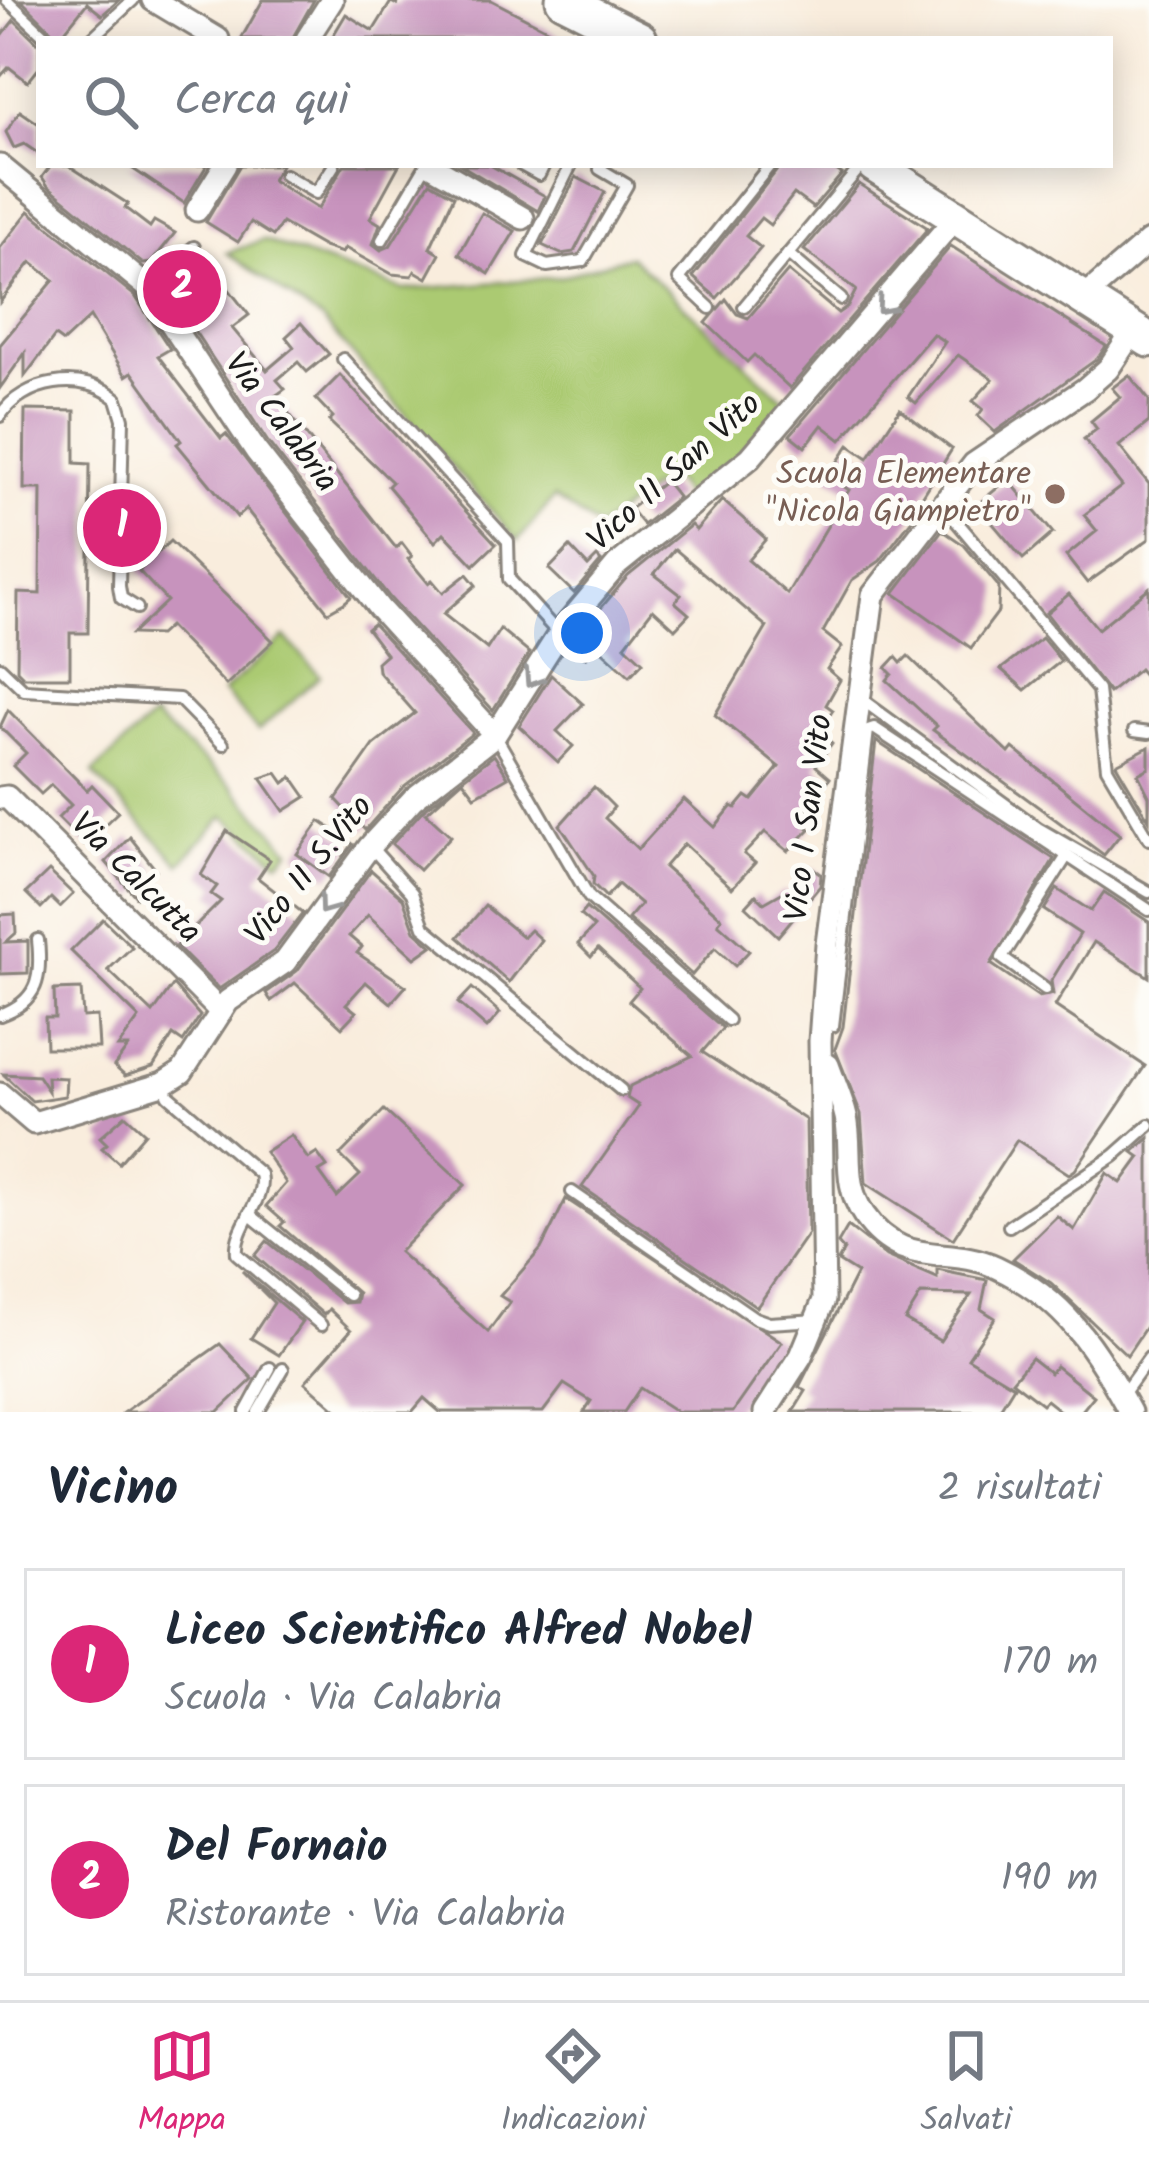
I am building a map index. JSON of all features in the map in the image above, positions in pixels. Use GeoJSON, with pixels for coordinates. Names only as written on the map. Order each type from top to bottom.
{"type":"FeatureCollection","features":[{"type":"Feature","properties":{"kind":"main road"},"geometry":{"type":"LineString","coordinates":[[563,0],[622,35]]}},
{"type":"Feature","properties":{"kind":"main road"},"geometry":{"type":"LineString","coordinates":[[879,168],[1142,335]]}},
{"type":"Feature","properties":{"kind":"street"},"geometry":{"type":"LineString","coordinates":[[153,0],[213,36]]}},
{"type":"Feature","properties":{"kind":"street"},"geometry":{"type":"LineString","coordinates":[[309,36],[332,0]]}},
{"type":"Feature","properties":{"kind":"street","name":"Via Calabria"},"geometry":{"type":"LineString","coordinates":[[0,166],[146,286],[195,366],[352,573],[495,735]]}},
{"type":"Feature","properties":{"kind":"street"},"geometry":{"type":"LineString","coordinates":[[197,210],[223,168]]}},
{"type":"Feature","properties":{"kind":"street"},"geometry":{"type":"LineString","coordinates":[[434,168],[523,218]]}},
{"type":"Feature","properties":{"kind":"street","name":"Vico II San Vito"},"geometry":{"type":"LineString","coordinates":[[495,735],[559,634],[617,565],[751,458],[958,215]]}},
{"type":"Feature","properties":{"kind":"street"},"geometry":{"type":"LineString","coordinates":[[1083,298],[1149,241]]}},
{"type":"Feature","properties":{"kind":"street","name":"Vico I San Vito"},"geometry":{"type":"LineString","coordinates":[[765,1412],[801,1356],[817,1320],[827,1263],[827,1034],[872,595],[974,464],[1108,369],[1142,335]]}},
{"type":"Feature","properties":{"kind":"street","name":"Vico II S.Vito"},"geometry":{"type":"LineString","coordinates":[[163,1084],[182,1072],[221,1012],[285,962],[370,846],[413,799],[495,735]]}},
{"type":"Feature","properties":{"kind":"street","name":"Via Calcutta"},"geometry":{"type":"LineString","coordinates":[[0,798],[7,797],[221,1012]]}},
{"type":"Feature","properties":{"kind":"street"},"geometry":{"type":"LineString","coordinates":[[827,1034],[846,1120],[848,1180],[864,1214],[889,1241],[922,1256],[994,1266],[1065,1313],[1088,1335],[1125,1405]]}},
{"type":"Feature","properties":{"kind":"street"},"geometry":{"type":"LineString","coordinates":[[0,1094],[34,1123],[163,1084]]}},
{"type":"Feature","properties":{"kind":"lane"},"geometry":{"type":"LineString","coordinates":[[7,0],[45,36]]}},
{"type":"Feature","properties":{"kind":"lane"},"geometry":{"type":"LineString","coordinates":[[94,36],[133,0]]}},
{"type":"Feature","properties":{"kind":"lane"},"geometry":{"type":"LineString","coordinates":[[285,175],[316,193],[332,168]]}},
{"type":"Feature","properties":{"kind":"lane"},"geometry":{"type":"LineString","coordinates":[[382,240],[427,168]]}},
{"type":"Feature","properties":{"kind":"lane"},"geometry":{"type":"LineString","coordinates":[[570,168],[526,256],[547,266],[583,261],[627,185],[601,168]]}},
{"type":"Feature","properties":{"kind":"lane"},"geometry":{"type":"LineString","coordinates":[[710,308],[679,279],[768,168]]}},
{"type":"Feature","properties":{"kind":"lane"},"geometry":{"type":"LineString","coordinates":[[744,307],[860,168]]}},
{"type":"Feature","properties":{"kind":"lane"},"geometry":{"type":"LineString","coordinates":[[146,286],[194,247]]}},
{"type":"Feature","properties":{"kind":"lane"},"geometry":{"type":"LineString","coordinates":[[788,254],[841,299]]}},
{"type":"Feature","properties":{"kind":"lane"},"geometry":{"type":"LineString","coordinates":[[343,359],[508,541],[509,578],[559,634]]}},
{"type":"Feature","properties":{"kind":"lane"},"geometry":{"type":"LineString","coordinates":[[0,416],[32,386],[96,386],[117,399],[123,419],[119,586],[121,598],[137,608]]}},
{"type":"Feature","properties":{"kind":"lane"},"geometry":{"type":"LineString","coordinates":[[942,504],[1098,690],[1108,768],[1149,839]]}},
{"type":"Feature","properties":{"kind":"lane"},"geometry":{"type":"LineString","coordinates":[[0,667],[24,690],[179,699],[224,744]]}},
{"type":"Feature","properties":{"kind":"lane"},"geometry":{"type":"LineString","coordinates":[[859,697],[1038,828],[1149,892]]}},
{"type":"Feature","properties":{"kind":"lane"},"geometry":{"type":"LineString","coordinates":[[827,1034],[868,730],[874,728],[1065,859],[1149,910]]}},
{"type":"Feature","properties":{"kind":"lane"},"geometry":{"type":"LineString","coordinates":[[1134,731],[1149,734]]}},
{"type":"Feature","properties":{"kind":"lane"},"geometry":{"type":"LineString","coordinates":[[495,735],[589,897],[728,1020]]}},
{"type":"Feature","properties":{"kind":"lane"},"geometry":{"type":"LineString","coordinates":[[370,846],[412,893],[424,927],[621,1090]]}},
{"type":"Feature","properties":{"kind":"lane"},"geometry":{"type":"LineString","coordinates":[[1045,989],[1001,958],[1065,859]]}},
{"type":"Feature","properties":{"kind":"lane"},"geometry":{"type":"LineString","coordinates":[[0,1015],[22,1006],[39,985],[38,940]]}},
{"type":"Feature","properties":{"kind":"lane"},"geometry":{"type":"LineString","coordinates":[[163,1084],[169,1096],[260,1174],[262,1187],[238,1236],[237,1254],[321,1325]]}},
{"type":"Feature","properties":{"kind":"lane"},"geometry":{"type":"LineString","coordinates":[[1009,1226],[1128,1147],[1149,1125]]}},
{"type":"Feature","properties":{"kind":"lane"},"geometry":{"type":"LineString","coordinates":[[572,1192],[755,1318],[769,1323],[817,1320]]}},
{"type":"Feature","properties":{"kind":"lane"},"geometry":{"type":"LineString","coordinates":[[249,1214],[349,1295]]}},
{"type":"Feature","properties":{"kind":"lane"},"geometry":{"type":"LineString","coordinates":[[1125,1405],[1149,1358]]}},
{"type":"Feature","properties":{"kind":"lane"},"geometry":{"type":"LineString","coordinates":[[246,1412],[277,1369],[258,1412]]}},
{"type":"Feature","properties":{"kind":"green space"},"geometry":{"type":"Polygon","coordinates":[[[263,240],[404,290],[560,277],[630,256],[791,406],[746,455],[685,497],[669,475],[598,528],[554,498],[518,541],[323,321],[227,253],[263,240]]]}},
{"type":"Feature","properties":{"kind":"green space"},"geometry":{"type":"Polygon","coordinates":[[[285,637],[320,676],[258,731],[223,692],[285,637]]]}},
{"type":"Feature","properties":{"kind":"green space"},"geometry":{"type":"Polygon","coordinates":[[[153,717],[230,784],[290,850],[279,862],[224,816],[180,864],[93,773],[153,717]]]}},
{"type":"Feature","properties":{"kind":"building"},"geometry":{"type":"Polygon","coordinates":[[[21,0],[119,0],[102,15],[87,3],[57,36],[21,0]]]}},
{"type":"Feature","properties":{"kind":"building"},"geometry":{"type":"Polygon","coordinates":[[[263,0],[314,0],[294,36],[243,36],[263,0]]]}},
{"type":"Feature","properties":{"kind":"building"},"geometry":{"type":"Polygon","coordinates":[[[400,0],[491,0],[560,36],[333,36],[346,14],[373,31],[391,2],[397,5],[400,0]]]}},
{"type":"Feature","properties":{"kind":"building"},"geometry":{"type":"Polygon","coordinates":[[[14,20],[36,41],[36,72],[28,82],[9,67],[0,77],[0,38],[14,20]]]}},
{"type":"Feature","properties":{"kind":"building"},"geometry":{"type":"Polygon","coordinates":[[[20,111],[36,122],[36,152],[24,144],[14,148],[6,132],[20,111]]]}},
{"type":"Feature","properties":{"kind":"building"},"geometry":{"type":"Polygon","coordinates":[[[49,168],[73,168],[128,204],[125,208],[150,227],[154,221],[175,233],[151,263],[143,264],[42,177],[49,168]]]}},
{"type":"Feature","properties":{"kind":"building"},"geometry":{"type":"Polygon","coordinates":[[[132,168],[205,168],[184,203],[132,168]]]}},
{"type":"Feature","properties":{"kind":"building"},"geometry":{"type":"Polygon","coordinates":[[[238,168],[279,168],[272,180],[318,209],[342,168],[397,168],[370,218],[380,224],[373,244],[381,250],[390,246],[430,182],[454,196],[430,248],[440,254],[427,278],[415,271],[412,276],[392,274],[345,248],[342,253],[324,247],[282,223],[273,236],[251,222],[238,242],[206,222],[238,168]]]}},
{"type":"Feature","properties":{"kind":"building"},"geometry":{"type":"Polygon","coordinates":[[[466,168],[495,168],[545,196],[538,211],[466,168]]]}},
{"type":"Feature","properties":{"kind":"building"},"geometry":{"type":"Polygon","coordinates":[[[779,168],[833,168],[842,174],[813,208],[794,194],[770,225],[761,218],[746,236],[761,248],[717,298],[693,277],[779,168]]]}},
{"type":"Feature","properties":{"kind":"building"},"geometry":{"type":"Polygon","coordinates":[[[576,177],[605,192],[574,252],[561,254],[542,245],[576,177]]]}},
{"type":"Feature","properties":{"kind":"building"},"geometry":{"type":"Polygon","coordinates":[[[859,184],[928,228],[790,388],[754,355],[747,362],[706,323],[726,299],[737,314],[748,318],[788,271],[838,313],[848,306],[856,290],[804,250],[859,184]]]}},
{"type":"Feature","properties":{"kind":"building"},"geometry":{"type":"Polygon","coordinates":[[[29,211],[135,296],[170,349],[158,356],[221,438],[226,434],[351,597],[344,603],[328,612],[246,509],[237,517],[177,444],[181,441],[132,372],[126,376],[90,317],[63,342],[55,336],[25,376],[25,353],[0,388],[0,345],[54,280],[31,262],[0,302],[0,248],[29,211]]]}},
{"type":"Feature","properties":{"kind":"building"},"geometry":{"type":"Polygon","coordinates":[[[482,213],[515,231],[489,274],[459,254],[482,213]]]}},
{"type":"Feature","properties":{"kind":"building"},"geometry":{"type":"Polygon","coordinates":[[[951,246],[1106,346],[1097,359],[995,432],[978,416],[983,409],[973,401],[993,379],[958,355],[916,403],[908,397],[945,342],[933,334],[841,440],[822,425],[805,447],[790,435],[951,246]]]}},
{"type":"Feature","properties":{"kind":"building"},"geometry":{"type":"Polygon","coordinates":[[[209,264],[249,315],[232,328],[267,370],[294,347],[286,337],[301,323],[329,354],[307,372],[298,362],[277,380],[285,389],[275,396],[396,548],[402,543],[412,556],[408,559],[428,583],[432,580],[443,593],[467,574],[476,585],[443,614],[487,649],[500,629],[529,653],[493,710],[390,598],[268,442],[170,294],[209,264]]]}},
{"type":"Feature","properties":{"kind":"building"},"geometry":{"type":"Polygon","coordinates":[[[340,375],[496,544],[474,565],[444,533],[435,542],[388,486],[392,482],[329,421],[333,417],[316,399],[340,375]]]}},
{"type":"Feature","properties":{"kind":"building"},"geometry":{"type":"Polygon","coordinates":[[[1129,375],[1149,400],[1149,422],[1119,446],[1149,484],[1149,539],[1087,583],[1066,556],[1097,531],[1084,515],[1122,486],[1084,439],[1097,429],[1091,421],[1120,397],[1112,388],[1129,375]]]}},
{"type":"Feature","properties":{"kind":"building"},"geometry":{"type":"Polygon","coordinates":[[[900,409],[952,449],[914,510],[917,513],[880,561],[852,580],[823,632],[842,647],[827,669],[840,680],[826,705],[833,710],[818,732],[832,743],[816,766],[830,778],[804,812],[813,818],[806,826],[810,829],[788,851],[765,832],[744,854],[755,863],[732,888],[684,844],[664,867],[722,918],[718,923],[749,951],[735,966],[715,948],[692,975],[628,919],[641,904],[618,884],[606,897],[593,884],[594,876],[560,825],[594,787],[614,807],[605,818],[638,849],[684,799],[715,827],[732,806],[736,808],[746,796],[752,800],[779,767],[715,715],[767,627],[675,549],[654,574],[681,595],[675,602],[689,614],[675,629],[653,609],[625,645],[643,662],[630,676],[596,645],[586,658],[569,646],[628,576],[691,525],[696,530],[722,500],[766,539],[748,560],[787,594],[849,490],[828,476],[849,445],[868,458],[900,409]]]}},
{"type":"Feature","properties":{"kind":"building"},"geometry":{"type":"Polygon","coordinates":[[[25,410],[75,411],[75,463],[90,464],[88,633],[70,633],[70,677],[24,677],[17,670],[18,593],[40,594],[41,489],[24,489],[25,410]]]}},
{"type":"Feature","properties":{"kind":"building"},"geometry":{"type":"Polygon","coordinates":[[[1008,479],[1053,533],[1023,559],[977,505],[1008,479]]]}},
{"type":"Feature","properties":{"kind":"building"},"geometry":{"type":"Polygon","coordinates":[[[665,481],[678,497],[643,525],[630,509],[665,481]]]}},
{"type":"Feature","properties":{"kind":"building"},"geometry":{"type":"Polygon","coordinates":[[[942,530],[964,545],[999,587],[998,612],[971,648],[894,593],[942,530]]]}},
{"type":"Feature","properties":{"kind":"building"},"geometry":{"type":"Polygon","coordinates":[[[170,541],[273,641],[226,685],[169,626],[159,635],[132,634],[167,601],[139,571],[170,541]]]}},
{"type":"Feature","properties":{"kind":"building"},"geometry":{"type":"Polygon","coordinates":[[[570,547],[588,566],[597,557],[601,561],[574,593],[549,569],[570,547]]]}},
{"type":"Feature","properties":{"kind":"building"},"geometry":{"type":"Polygon","coordinates":[[[1149,588],[1149,681],[1139,669],[1109,693],[1046,613],[1069,594],[1098,629],[1149,588]]]}},
{"type":"Feature","properties":{"kind":"building"},"geometry":{"type":"Polygon","coordinates":[[[373,624],[473,733],[403,787],[365,830],[336,799],[374,745],[415,713],[378,671],[377,662],[386,654],[367,629],[373,624]]]}},
{"type":"Feature","properties":{"kind":"building"},"geometry":{"type":"Polygon","coordinates":[[[1042,638],[1061,661],[1025,690],[1001,669],[1042,638]]]}},
{"type":"Feature","properties":{"kind":"building"},"geometry":{"type":"Polygon","coordinates":[[[908,656],[1009,753],[1013,748],[1120,835],[1104,855],[933,730],[937,726],[887,680],[892,674],[886,668],[896,657],[901,663],[908,656]]]}},
{"type":"Feature","properties":{"kind":"building"},"geometry":{"type":"Polygon","coordinates":[[[551,675],[583,704],[557,731],[573,746],[558,762],[519,726],[551,675]]]}},
{"type":"Feature","properties":{"kind":"building"},"geometry":{"type":"Polygon","coordinates":[[[8,710],[87,790],[92,785],[118,812],[84,844],[58,818],[71,805],[51,785],[41,794],[13,766],[26,753],[0,727],[8,710]]]}},
{"type":"Feature","properties":{"kind":"building"},"geometry":{"type":"Polygon","coordinates":[[[876,741],[1054,859],[991,964],[1039,997],[1053,994],[1051,981],[1080,934],[1044,910],[1057,889],[1091,911],[1104,892],[1149,922],[1149,977],[1094,942],[1055,1006],[1145,1066],[1069,1174],[1017,1140],[953,1239],[866,1183],[861,1114],[835,1049],[843,1027],[876,741]]]}},
{"type":"Feature","properties":{"kind":"building"},"geometry":{"type":"Polygon","coordinates":[[[1149,747],[1149,768],[1138,774],[1149,796],[1149,820],[1116,764],[1149,747]]]}},
{"type":"Feature","properties":{"kind":"building"},"geometry":{"type":"Polygon","coordinates":[[[494,755],[508,777],[475,796],[463,780],[426,813],[451,836],[419,870],[392,844],[423,810],[494,755]]]}},
{"type":"Feature","properties":{"kind":"building"},"geometry":{"type":"Polygon","coordinates":[[[277,773],[284,783],[292,777],[306,797],[284,811],[261,778],[277,773]]]}},
{"type":"Feature","properties":{"kind":"building"},"geometry":{"type":"Polygon","coordinates":[[[320,821],[353,844],[329,877],[297,854],[320,821]]]}},
{"type":"Feature","properties":{"kind":"building"},"geometry":{"type":"Polygon","coordinates":[[[227,831],[270,860],[258,878],[303,913],[274,951],[219,989],[176,946],[221,901],[211,894],[217,886],[201,875],[227,831]]]}},
{"type":"Feature","properties":{"kind":"building"},"geometry":{"type":"Polygon","coordinates":[[[130,837],[156,870],[136,897],[106,862],[130,837]]]}},
{"type":"Feature","properties":{"kind":"building"},"geometry":{"type":"Polygon","coordinates":[[[813,868],[821,874],[820,886],[778,936],[746,906],[756,895],[764,903],[785,891],[792,898],[813,868]]]}},
{"type":"Feature","properties":{"kind":"building"},"geometry":{"type":"Polygon","coordinates":[[[371,870],[403,898],[415,931],[432,946],[415,958],[368,915],[349,936],[362,947],[357,953],[406,986],[391,1003],[366,982],[346,1004],[356,1012],[342,1027],[295,983],[271,1001],[266,993],[297,971],[371,870]]]}},
{"type":"Feature","properties":{"kind":"building"},"geometry":{"type":"Polygon","coordinates":[[[49,871],[73,894],[60,907],[51,898],[41,908],[26,893],[49,871]]]}},
{"type":"Feature","properties":{"kind":"building"},"geometry":{"type":"Polygon","coordinates":[[[485,906],[523,937],[530,930],[541,940],[509,982],[458,937],[485,906]]]}},
{"type":"Feature","properties":{"kind":"building"},"geometry":{"type":"Polygon","coordinates":[[[586,908],[723,1028],[702,1052],[806,1120],[808,1233],[757,1307],[582,1187],[639,1106],[627,1098],[630,1086],[692,1056],[629,1001],[640,988],[598,949],[591,957],[578,944],[594,927],[580,915],[586,908]]]}},
{"type":"Feature","properties":{"kind":"building"},"geometry":{"type":"Polygon","coordinates":[[[15,914],[16,933],[6,942],[28,941],[28,973],[0,974],[0,915],[15,914]]]}},
{"type":"Feature","properties":{"kind":"building"},"geometry":{"type":"Polygon","coordinates":[[[103,919],[132,947],[108,970],[153,1013],[173,985],[200,1016],[183,1042],[173,1035],[153,1067],[125,1076],[114,1066],[128,1047],[118,1047],[139,1018],[71,951],[103,919]]]}},
{"type":"Feature","properties":{"kind":"building"},"geometry":{"type":"Polygon","coordinates":[[[472,988],[500,1013],[487,1028],[458,1003],[472,988]]]}},
{"type":"Feature","properties":{"kind":"building"},"geometry":{"type":"Polygon","coordinates":[[[81,989],[83,1017],[97,1016],[99,1048],[46,1048],[45,1018],[55,1018],[54,990],[81,989]]]}},
{"type":"Feature","properties":{"kind":"building"},"geometry":{"type":"Polygon","coordinates":[[[3,1074],[38,1076],[48,1091],[47,1077],[66,1078],[65,1096],[32,1101],[3,1074]]]}},
{"type":"Feature","properties":{"kind":"building"},"geometry":{"type":"Polygon","coordinates":[[[384,1110],[465,1185],[399,1252],[488,1332],[510,1302],[500,1296],[541,1249],[566,1199],[782,1342],[733,1412],[677,1412],[640,1388],[624,1412],[584,1412],[591,1401],[564,1384],[543,1412],[440,1412],[424,1398],[412,1412],[339,1412],[305,1382],[351,1330],[329,1309],[324,1315],[255,1256],[267,1241],[344,1303],[356,1302],[358,1293],[280,1226],[284,1222],[266,1206],[286,1183],[265,1152],[291,1135],[308,1159],[317,1153],[327,1167],[319,1172],[337,1197],[360,1175],[340,1155],[384,1110]]]}},
{"type":"Feature","properties":{"kind":"building"},"geometry":{"type":"Polygon","coordinates":[[[125,1115],[145,1133],[119,1163],[102,1148],[107,1144],[100,1137],[125,1115]]]}},
{"type":"Feature","properties":{"kind":"building"},"geometry":{"type":"Polygon","coordinates":[[[1149,1138],[1149,1322],[1127,1355],[1051,1283],[1013,1259],[1057,1216],[1074,1230],[1107,1173],[1121,1183],[1140,1157],[1133,1152],[1149,1138]]]}},
{"type":"Feature","properties":{"kind":"building"},"geometry":{"type":"Polygon","coordinates":[[[848,1226],[886,1256],[937,1278],[937,1270],[987,1280],[981,1309],[995,1318],[968,1358],[1014,1386],[998,1412],[793,1412],[806,1391],[799,1387],[857,1273],[838,1261],[844,1250],[838,1243],[848,1226]],[[921,1294],[905,1320],[940,1341],[971,1295],[921,1294]]]}},
{"type":"Feature","properties":{"kind":"building"},"geometry":{"type":"Polygon","coordinates":[[[242,1271],[302,1322],[279,1355],[251,1338],[274,1303],[242,1271]]]}},
{"type":"Feature","properties":{"kind":"building"},"geometry":{"type":"Polygon","coordinates":[[[220,1344],[253,1379],[218,1412],[124,1412],[220,1344]]]}},
{"type":"Feature","properties":{"kind":"building"},"geometry":{"type":"Polygon","coordinates":[[[1031,1358],[1050,1373],[1056,1366],[1094,1396],[1081,1412],[1061,1412],[1046,1400],[1042,1404],[1012,1381],[1031,1358]]]}},
{"type":"Feature","properties":{"kind":"place","name":"Del Fornaio"},"geometry":{"type":"Point","coordinates":[182,289]}},
{"type":"Feature","properties":{"kind":"place","name":"Scuola Elementare \"Nicola Giampietro\""},"geometry":{"type":"Point","coordinates":[1055,494]}},
{"type":"Feature","properties":{"kind":"place","name":"Liceo Scientifico Alfred Nobel"},"geometry":{"type":"Point","coordinates":[122,528]}}]}
